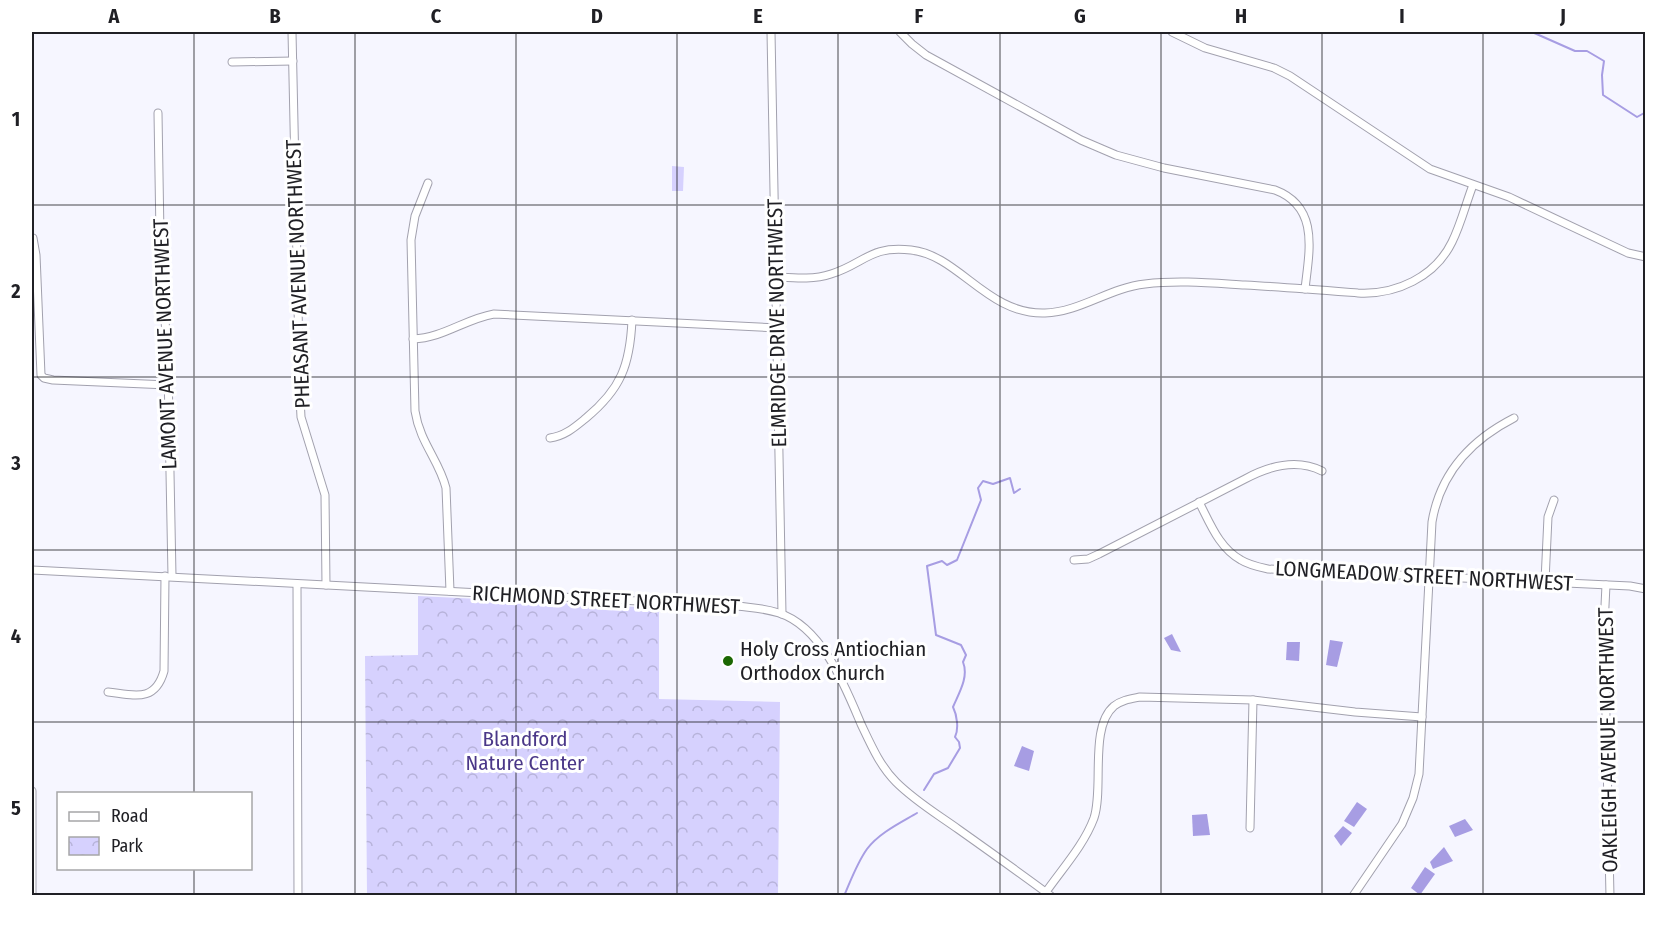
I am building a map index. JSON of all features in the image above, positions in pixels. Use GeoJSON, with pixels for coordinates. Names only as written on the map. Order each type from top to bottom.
{"type":"FeatureCollection","features":[{"type":"Feature","properties":{"kind":"street","name":"PHEASANT AVENUE NORTHWEST"},"geometry":{"type":"LineString","coordinates":[[292,32],[300,413],[325,495],[326,585]]}},
{"type":"Feature","properties":{"kind":"street","name":"ELMRIDGE DRIVE NORTHWEST"},"geometry":{"type":"LineString","coordinates":[[771,32],[782,614]]}},
{"type":"Feature","properties":{"kind":"street"},"geometry":{"type":"LineString","coordinates":[[900,32],[926,55],[1093,146],[1140,162],[1271,189],[1290,197],[1301,209],[1308,225],[1305,289]]}},
{"type":"Feature","properties":{"kind":"street"},"geometry":{"type":"LineString","coordinates":[[1172,32],[1205,48],[1259,63],[1287,74],[1430,169],[1509,197],[1616,247],[1646,257]]}},
{"type":"Feature","properties":{"kind":"street"},"geometry":{"type":"LineString","coordinates":[[232,62],[293,61]]}},
{"type":"Feature","properties":{"kind":"street","name":"LAMONT AVENUE NORTHWEST"},"geometry":{"type":"LineString","coordinates":[[108,692],[146,695],[155,690],[161,682],[164,671],[169,576],[168,385],[167,334],[160,242],[158,113]]}},
{"type":"Feature","properties":{"kind":"street"},"geometry":{"type":"LineString","coordinates":[[428,183],[415,216],[412,232],[416,418],[422,438],[444,480],[447,497],[450,591]]}},
{"type":"Feature","properties":{"kind":"street"},"geometry":{"type":"LineString","coordinates":[[776,277],[828,275],[873,253],[894,249],[913,250],[932,255],[999,302],[1036,313],[1064,311],[1123,288],[1166,281],[1365,294],[1395,289],[1414,281],[1435,266],[1455,237],[1473,184]]}},
{"type":"Feature","properties":{"kind":"street"},"geometry":{"type":"LineString","coordinates":[[33,238],[36,255],[41,375],[53,380],[168,385]]}},
{"type":"Feature","properties":{"kind":"street"},"geometry":{"type":"LineString","coordinates":[[413,339],[440,335],[476,318],[494,314],[777,328]]}},
{"type":"Feature","properties":{"kind":"street"},"geometry":{"type":"LineString","coordinates":[[550,438],[558,437],[571,430],[601,405],[616,387],[626,365],[632,320]]}},
{"type":"Feature","properties":{"kind":"street"},"geometry":{"type":"LineString","coordinates":[[1353,896],[1402,824],[1413,798],[1419,774],[1434,507],[1441,488],[1453,468],[1494,429],[1514,418]]}},
{"type":"Feature","properties":{"kind":"street"},"geometry":{"type":"LineString","coordinates":[[1074,560],[1088,559],[1099,554],[1253,474],[1275,467],[1306,465],[1322,471]]}},
{"type":"Feature","properties":{"kind":"street"},"geometry":{"type":"LineString","coordinates":[[1545,582],[1548,517],[1554,500]]}},
{"type":"Feature","properties":{"kind":"street","name":"LONGMEADOW STREET NORTHWEST"},"geometry":{"type":"LineString","coordinates":[[1199,502],[1218,539],[1233,555],[1244,562],[1268,569],[1630,586],[1646,589]]}},
{"type":"Feature","properties":{"kind":"street","name":"RICHMOND STREET NORTHWEST"},"geometry":{"type":"LineString","coordinates":[[32,570],[742,606],[782,614],[812,637],[831,660],[871,747],[895,782],[917,801],[1049,894]]}},
{"type":"Feature","properties":{"kind":"street"},"geometry":{"type":"LineString","coordinates":[[297,584],[298,896]]}},
{"type":"Feature","properties":{"kind":"street","name":"OAKLEIGH AVENUE NORTHWEST"},"geometry":{"type":"LineString","coordinates":[[1606,585],[1604,626],[1610,896]]}},
{"type":"Feature","properties":{"kind":"street"},"geometry":{"type":"LineString","coordinates":[[1049,894],[1094,817],[1101,734],[1106,716],[1113,707],[1124,700],[1140,697],[1253,700],[1422,717]]}},
{"type":"Feature","properties":{"kind":"street"},"geometry":{"type":"LineString","coordinates":[[1250,828],[1253,700]]}},
{"type":"Feature","properties":{"kind":"street"},"geometry":{"type":"LineString","coordinates":[[32,791],[32,896]]}},
{"type":"Feature","properties":{"kind":"green space"},"geometry":{"type":"Polygon","coordinates":[[[672,166],[684,167],[683,191],[672,191],[672,166]]]}},
{"type":"Feature","properties":{"kind":"green space","name":"Blandford Nature Center"},"geometry":{"type":"Polygon","coordinates":[[[418,596],[659,608],[659,699],[780,702],[778,895],[367,895],[365,656],[418,655],[418,596]]]}},
{"type":"Feature","properties":{"kind":"shaded area"},"geometry":{"type":"Polygon","coordinates":[[[1172,634],[1181,652],[1171,650],[1164,638],[1172,634]]]}},
{"type":"Feature","properties":{"kind":"shaded area"},"geometry":{"type":"Polygon","coordinates":[[[1330,640],[1343,642],[1337,667],[1326,665],[1330,640]]]}},
{"type":"Feature","properties":{"kind":"shaded area"},"geometry":{"type":"Polygon","coordinates":[[[1287,642],[1300,642],[1299,661],[1286,660],[1287,642]]]}},
{"type":"Feature","properties":{"kind":"shaded area"},"geometry":{"type":"Polygon","coordinates":[[[1022,746],[1034,751],[1029,771],[1014,766],[1022,746]]]}},
{"type":"Feature","properties":{"kind":"shaded area"},"geometry":{"type":"Polygon","coordinates":[[[1357,802],[1367,809],[1354,827],[1344,821],[1357,802]]]}},
{"type":"Feature","properties":{"kind":"shaded area"},"geometry":{"type":"Polygon","coordinates":[[[1207,814],[1210,835],[1193,836],[1192,815],[1207,814]]]}},
{"type":"Feature","properties":{"kind":"shaded area"},"geometry":{"type":"Polygon","coordinates":[[[1465,819],[1473,830],[1455,837],[1449,826],[1465,819]]]}},
{"type":"Feature","properties":{"kind":"shaded area"},"geometry":{"type":"Polygon","coordinates":[[[1343,826],[1352,833],[1341,846],[1334,836],[1343,826]]]}},
{"type":"Feature","properties":{"kind":"shaded area"},"geometry":{"type":"Polygon","coordinates":[[[1444,847],[1453,861],[1433,869],[1430,862],[1444,847]]]}},
{"type":"Feature","properties":{"kind":"shaded area"},"geometry":{"type":"Polygon","coordinates":[[[1425,867],[1435,874],[1420,895],[1411,888],[1425,867]]]}},
{"type":"Feature","properties":{"kind":"waterway"},"geometry":{"type":"LineString","coordinates":[[1532,32],[1575,51],[1587,51],[1604,61],[1603,95],[1637,117],[1646,112]]}},
{"type":"Feature","properties":{"kind":"waterway"},"geometry":{"type":"LineString","coordinates":[[924,790],[934,774],[948,768],[960,748],[955,737],[957,722],[953,707],[964,679],[963,662],[966,655],[961,645],[936,635],[927,566],[942,561],[947,565],[957,560],[981,500],[978,488],[983,481],[993,484],[1010,478],[1014,493],[1020,489]]}},
{"type":"Feature","properties":{"kind":"waterway"},"geometry":{"type":"LineString","coordinates":[[844,896],[860,860],[872,843],[917,813]]}},
{"type":"Feature","properties":{"kind":"place","name":"Holy Cross Antiochian Orthodox Church"},"geometry":{"type":"Point","coordinates":[728,661]}}]}
